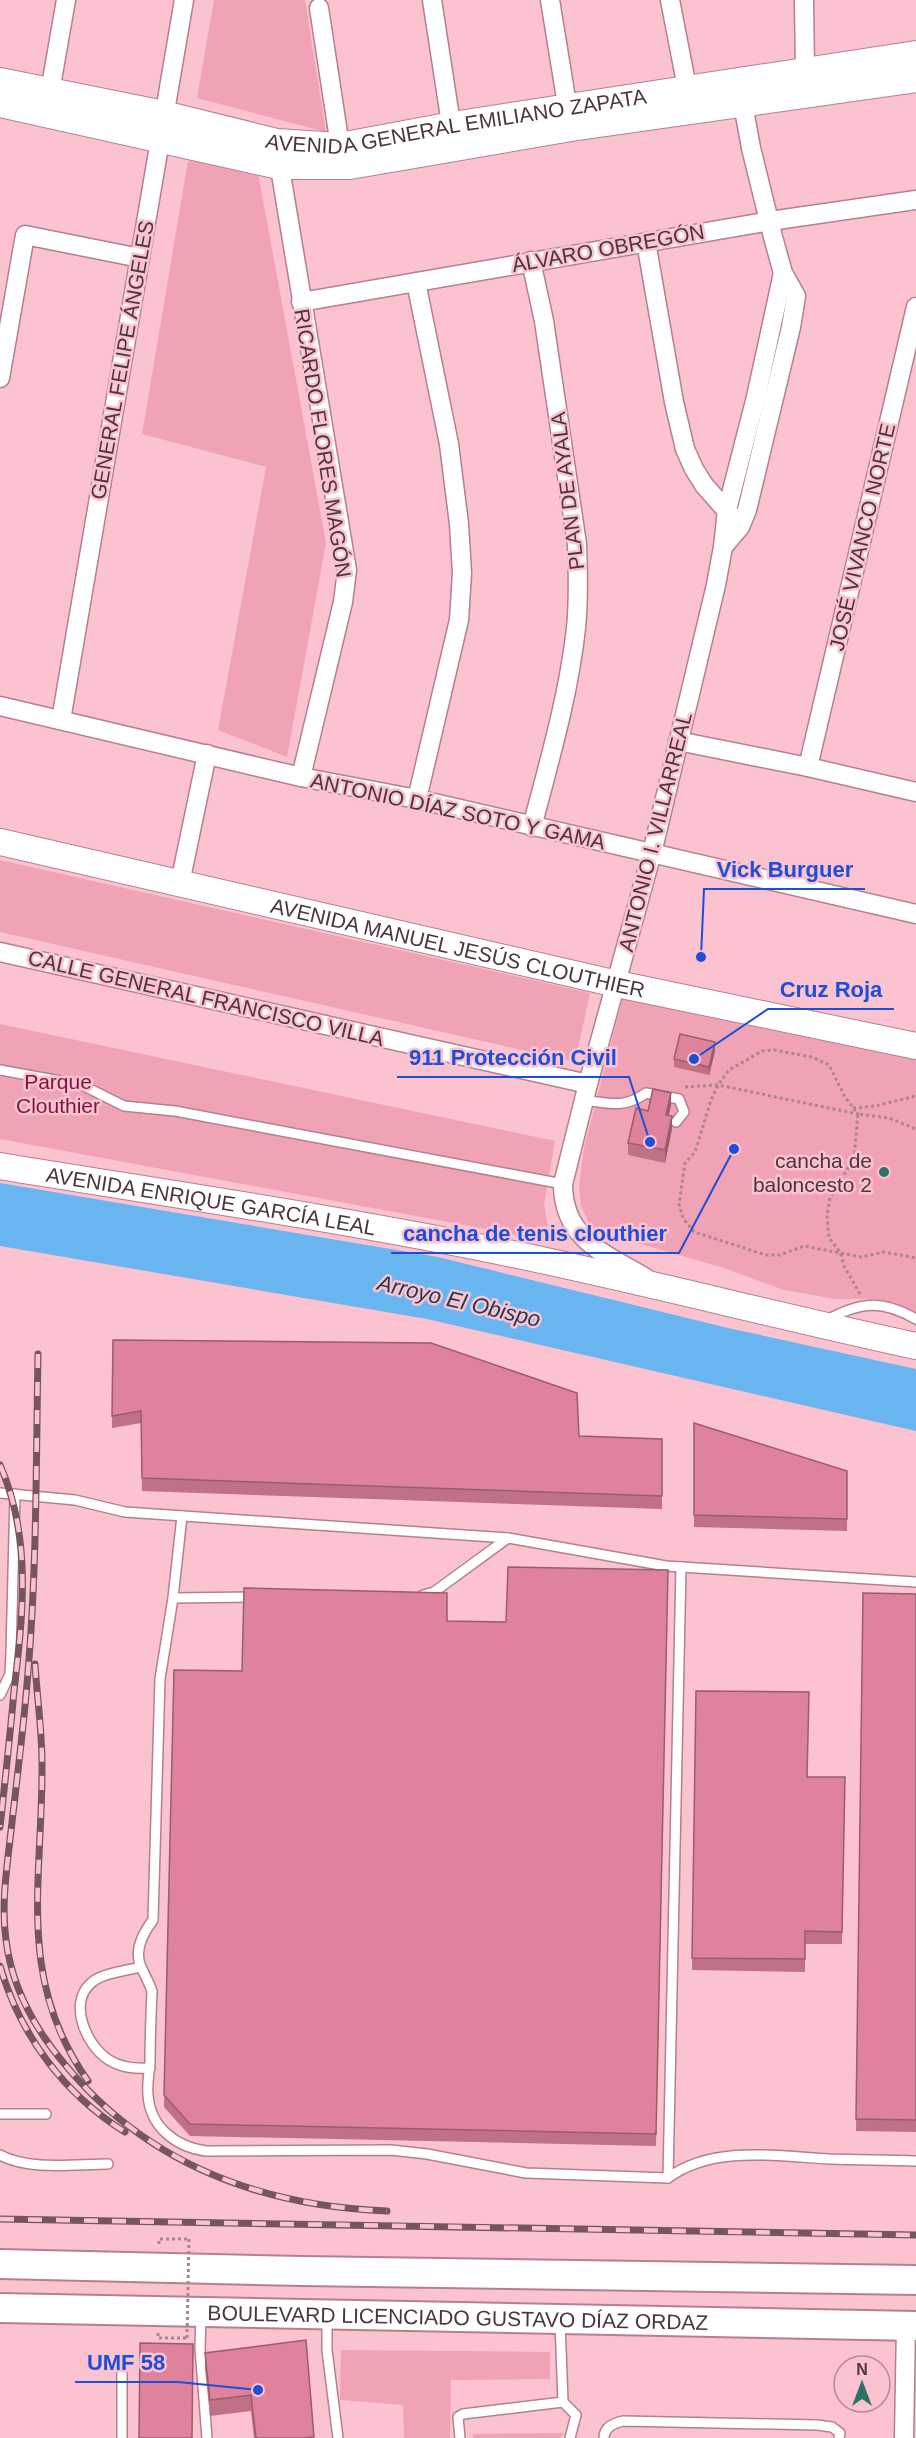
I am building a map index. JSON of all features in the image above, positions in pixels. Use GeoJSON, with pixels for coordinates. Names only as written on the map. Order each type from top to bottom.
{"type":"FeatureCollection","features":[{"type":"Feature","properties":{"kind":"main road","name":"BOULEVARD LICENCIADO GUSTAVO DÍAZ ORDAZ"},"geometry":{"type":"LineString","coordinates":[[0,2264],[916,2280]]}},
{"type":"Feature","properties":{"kind":"main road","name":"BOULEVARD LICENCIADO GUSTAVO DÍAZ ORDAZ"},"geometry":{"type":"LineString","coordinates":[[0,2308],[327,2316],[911,2325]]}},
{"type":"Feature","properties":{"kind":"street"},"geometry":{"type":"LineString","coordinates":[[48,103],[66,0]]}},
{"type":"Feature","properties":{"kind":"street","name":"GENERAL FELIPE ÁNGELES"},"geometry":{"type":"LineString","coordinates":[[61,720],[184,0]]}},
{"type":"Feature","properties":{"kind":"street"},"geometry":{"type":"LineString","coordinates":[[432,0],[453,137]]}},
{"type":"Feature","properties":{"kind":"street"},"geometry":{"type":"LineString","coordinates":[[550,0],[569,118]]}},
{"type":"Feature","properties":{"kind":"street"},"geometry":{"type":"LineString","coordinates":[[670,0],[689,101]]}},
{"type":"Feature","properties":{"kind":"street"},"geometry":{"type":"LineString","coordinates":[[804,0],[805,71]]}},
{"type":"Feature","properties":{"kind":"street"},"geometry":{"type":"LineString","coordinates":[[319,8],[340,146]]}},
{"type":"Feature","properties":{"kind":"street","name":"AVENIDA GENERAL EMILIANO ZAPATA"},"geometry":{"type":"LineString","coordinates":[[741,94],[805,71],[916,54]]}},
{"type":"Feature","properties":{"kind":"street","name":"AVENIDA GENERAL EMILIANO ZAPATA"},"geometry":{"type":"LineString","coordinates":[[278,154],[340,146],[453,137],[741,94],[916,79]]}},
{"type":"Feature","properties":{"kind":"street","name":"AVENIDA GENERAL EMILIANO ZAPATA"},"geometry":{"type":"LineString","coordinates":[[0,81],[48,103],[278,154],[350,166],[453,137]]}},
{"type":"Feature","properties":{"kind":"street","name":"ANTONIO I. VILLARREAL"},"geometry":{"type":"LineString","coordinates":[[723,547],[740,527],[753,488],[796,296],[783,273],[751,148],[741,94]]}},
{"type":"Feature","properties":{"kind":"street","name":"AVENIDA GENERAL EMILIANO ZAPATA"},"geometry":{"type":"LineString","coordinates":[[0,104],[48,103]]}},
{"type":"Feature","properties":{"kind":"street","name":"RICARDO FLORES MAGÓN"},"geometry":{"type":"LineString","coordinates":[[278,154],[347,570],[343,602],[301,777]]}},
{"type":"Feature","properties":{"kind":"street","name":"ÁLVARO OBREGÓN"},"geometry":{"type":"LineString","coordinates":[[301,302],[770,221],[916,200]]}},
{"type":"Feature","properties":{"kind":"street"},"geometry":{"type":"LineString","coordinates":[[0,378],[25,235],[140,258]]}},
{"type":"Feature","properties":{"kind":"street"},"geometry":{"type":"LineString","coordinates":[[646,242],[674,402],[685,449],[704,485],[740,527]]}},
{"type":"Feature","properties":{"kind":"street","name":"PLAN DE AYALA"},"geometry":{"type":"LineString","coordinates":[[531,261],[544,321],[577,544],[578,568],[576,628],[558,729],[532,827]]}},
{"type":"Feature","properties":{"kind":"street","name":"ANTONIO I. VILLARREAL"},"geometry":{"type":"LineString","coordinates":[[655,1284],[604,1253],[575,1230],[563,1199],[563,1184],[652,853],[723,547],[727,510],[764,365],[783,273]]}},
{"type":"Feature","properties":{"kind":"street"},"geometry":{"type":"LineString","coordinates":[[416,282],[449,444],[459,524],[462,573],[459,620],[417,799]]}},
{"type":"Feature","properties":{"kind":"street","name":"JOSÉ VIVANCO NORTE"},"geometry":{"type":"LineString","coordinates":[[808,767],[916,307]]}},
{"type":"Feature","properties":{"kind":"street","name":"ANTONIO DÍAZ SOTO Y GAMA"},"geometry":{"type":"LineString","coordinates":[[0,706],[301,777],[417,799],[916,914]]}},
{"type":"Feature","properties":{"kind":"street"},"geometry":{"type":"LineString","coordinates":[[678,741],[808,767],[916,792]]}},
{"type":"Feature","properties":{"kind":"street"},"geometry":{"type":"LineString","coordinates":[[180,882],[207,754]]}},
{"type":"Feature","properties":{"kind":"street","name":"AVENIDA MANUEL JESÚS CLOUTHIER"},"geometry":{"type":"LineString","coordinates":[[0,842],[617,984],[916,1046]]}},
{"type":"Feature","properties":{"kind":"street","name":"CALLE GENERAL FRANCISCO VILLA"},"geometry":{"type":"LineString","coordinates":[[0,952],[586,1092]]}},
{"type":"Feature","properties":{"kind":"street","name":"AVENIDA ENRIQUE GARCÍA LEAL"},"geometry":{"type":"LineString","coordinates":[[0,1166],[357,1224],[655,1284],[817,1325],[916,1346]]}},
{"type":"Feature","properties":{"kind":"street"},"geometry":{"type":"LineString","coordinates":[[904,2438],[911,2325]]}},
{"type":"Feature","properties":{"kind":"lane"},"geometry":{"type":"LineString","coordinates":[[0,1070],[82,1085],[124,1106],[175,1111],[563,1184]]}},
{"type":"Feature","properties":{"kind":"lane"},"geometry":{"type":"LineString","coordinates":[[586,1092],[618,1104],[634,1102],[646,1094],[679,1099],[684,1112],[676,1122]]}},
{"type":"Feature","properties":{"kind":"lane"},"geometry":{"type":"LineString","coordinates":[[817,1325],[849,1309],[864,1305],[890,1306],[916,1319]]}},
{"type":"Feature","properties":{"kind":"lane"},"geometry":{"type":"LineString","coordinates":[[0,1493],[75,1500],[125,1512],[508,1538],[681,1567],[916,1582]]}},
{"type":"Feature","properties":{"kind":"lane"},"geometry":{"type":"LineString","coordinates":[[0,1695],[10,1674],[15,1494]]}},
{"type":"Feature","properties":{"kind":"lane"},"geometry":{"type":"LineString","coordinates":[[182,1516],[173,1598],[160,1679],[153,1920],[142,1933],[139,1956],[140,1967],[152,1991],[148,2098],[155,2122],[178,2143],[195,2150],[391,2150],[427,2154],[474,2165],[526,2173],[668,2178],[680,2169],[694,2164],[744,2154],[916,2161]]}},
{"type":"Feature","properties":{"kind":"lane"},"geometry":{"type":"LineString","coordinates":[[414,1595],[434,1592],[508,1538]]}},
{"type":"Feature","properties":{"kind":"lane"},"geometry":{"type":"LineString","coordinates":[[668,2178],[681,1567]]}},
{"type":"Feature","properties":{"kind":"lane"},"geometry":{"type":"LineString","coordinates":[[173,1598],[265,1597]]}},
{"type":"Feature","properties":{"kind":"lane"},"geometry":{"type":"LineString","coordinates":[[140,1967],[96,1979],[86,1991],[80,2005],[87,2032],[103,2055],[125,2067],[150,2068]]}},
{"type":"Feature","properties":{"kind":"lane"},"geometry":{"type":"LineString","coordinates":[[0,2114],[46,2114]]}},
{"type":"Feature","properties":{"kind":"lane"},"geometry":{"type":"LineString","coordinates":[[0,2155],[14,2162],[27,2164],[108,2164]]}},
{"type":"Feature","properties":{"kind":"lane"},"geometry":{"type":"LineString","coordinates":[[201,2312],[200,2348],[207,2438]]}},
{"type":"Feature","properties":{"kind":"lane"},"geometry":{"type":"LineString","coordinates":[[327,2316],[327,2350],[338,2438]]}},
{"type":"Feature","properties":{"kind":"lane"},"geometry":{"type":"LineString","coordinates":[[560,2319],[563,2402],[576,2415],[570,2438]]}},
{"type":"Feature","properties":{"kind":"lane"},"geometry":{"type":"LineString","coordinates":[[122,2369],[122,2438]]}},
{"type":"Feature","properties":{"kind":"lane"},"geometry":{"type":"LineString","coordinates":[[460,2438],[459,2417],[463,2414],[563,2402]]}},
{"type":"Feature","properties":{"kind":"lane"},"geometry":{"type":"LineString","coordinates":[[604,2438],[604,2433],[611,2425],[623,2421],[817,2425],[836,2430],[840,2433],[839,2438]]}},
{"type":"Feature","properties":{"kind":"path"},"geometry":{"type":"LineString","coordinates":[[864,1305],[844,1266],[840,1252],[829,1238],[830,1198],[854,1158],[858,1114],[845,1098],[829,1065],[812,1057],[774,1050],[762,1051],[729,1070],[718,1085],[695,1152],[685,1163],[679,1204],[683,1218],[694,1233],[766,1255],[780,1255],[804,1246],[840,1252],[861,1257],[884,1252],[916,1258]]}},
{"type":"Feature","properties":{"kind":"path"},"geometry":{"type":"LineString","coordinates":[[718,1085],[858,1114],[889,1118],[916,1129]]}},
{"type":"Feature","properties":{"kind":"path"},"geometry":{"type":"LineString","coordinates":[[853,1108],[875,1107],[916,1096]]}},
{"type":"Feature","properties":{"kind":"path"},"geometry":{"type":"LineString","coordinates":[[158,2338],[187,2338],[189,2239],[159,2239]]}},
{"type":"Feature","properties":{"kind":"green space"},"geometry":{"type":"Polygon","coordinates":[[[214,0],[305,0],[326,132],[197,98],[214,0]]]}},
{"type":"Feature","properties":{"kind":"green space"},"geometry":{"type":"Polygon","coordinates":[[[188,161],[257,167],[326,543],[287,757],[218,730],[266,467],[142,434],[188,161]]]}},
{"type":"Feature","properties":{"kind":"green space"},"geometry":{"type":"Polygon","coordinates":[[[0,860],[590,993],[575,1062],[0,932],[0,860]]]}},
{"type":"Feature","properties":{"kind":"green space"},"geometry":{"type":"Polygon","coordinates":[[[623,998],[916,1058],[916,1312],[877,1299],[835,1299],[784,1290],[724,1268],[592,1230],[581,1206],[579,1185],[584,1148],[623,998]]]}},
{"type":"Feature","properties":{"kind":"green space","name":"Parque Clouthier"},"geometry":{"type":"Polygon","coordinates":[[[0,1024],[555,1141],[544,1204],[548,1228],[561,1243],[0,1139],[0,1024]]]}},
{"type":"Feature","properties":{"kind":"green space"},"geometry":{"type":"Polygon","coordinates":[[[341,2350],[550,2352],[550,2379],[451,2380],[450,2438],[404,2438],[403,2405],[340,2400],[341,2350]]]}},
{"type":"Feature","properties":{"kind":"green space"},"geometry":{"type":"Polygon","coordinates":[[[564,2433],[560,2438],[473,2438],[473,2434],[564,2433]]]}},
{"type":"Feature","properties":{"kind":"water","name":"Arroyo El Obispo"},"geometry":{"type":"Polygon","coordinates":[[[0,1183],[438,1257],[728,1328],[916,1369],[916,1431],[427,1319],[0,1246],[0,1183]]]}},
{"type":"Feature","properties":{"kind":"building"},"geometry":{"type":"Polygon","coordinates":[[[680,1034],[715,1042],[709,1067],[674,1059],[680,1034]]]}},
{"type":"Feature","properties":{"kind":"building"},"geometry":{"type":"Polygon","coordinates":[[[653,1089],[671,1093],[666,1115],[672,1116],[665,1150],[628,1143],[636,1108],[648,1111],[653,1089]]]}},
{"type":"Feature","properties":{"kind":"building"},"geometry":{"type":"Polygon","coordinates":[[[113,1340],[431,1343],[577,1393],[579,1436],[662,1439],[662,1496],[142,1478],[141,1411],[112,1416],[113,1340]]]}},
{"type":"Feature","properties":{"kind":"building"},"geometry":{"type":"Polygon","coordinates":[[[694,1423],[847,1471],[847,1519],[694,1515],[694,1423]]]}},
{"type":"Feature","properties":{"kind":"building"},"geometry":{"type":"Polygon","coordinates":[[[508,1567],[668,1570],[656,2134],[190,2124],[164,2095],[174,1670],[242,1671],[244,1588],[447,1593],[447,1621],[506,1622],[508,1567]]]}},
{"type":"Feature","properties":{"kind":"building"},"geometry":{"type":"Polygon","coordinates":[[[863,1593],[916,1594],[916,2120],[856,2119],[863,1593]]]}},
{"type":"Feature","properties":{"kind":"building"},"geometry":{"type":"Polygon","coordinates":[[[696,1691],[809,1692],[807,1777],[845,1777],[842,1932],[805,1931],[805,1959],[692,1958],[696,1691]]]}},
{"type":"Feature","properties":{"kind":"building"},"geometry":{"type":"Polygon","coordinates":[[[306,2340],[314,2437],[256,2438],[251,2395],[210,2400],[205,2353],[306,2340]]]}},
{"type":"Feature","properties":{"kind":"building"},"geometry":{"type":"Polygon","coordinates":[[[140,2343],[193,2344],[192,2438],[139,2438],[140,2343]]]}},
{"type":"Feature","properties":{"kind":"railway"},"geometry":{"type":"LineString","coordinates":[[38,1354],[36,1513],[31,1632],[4,1899],[9,1958],[20,1992],[45,2039],[67,2067],[99,2101],[134,2130],[172,2154],[211,2174],[253,2189],[296,2200],[387,2211]]}},
{"type":"Feature","properties":{"kind":"railway"},"geometry":{"type":"LineString","coordinates":[[0,1465],[17,1520],[22,1576],[20,1633],[0,1827]]}},
{"type":"Feature","properties":{"kind":"railway"},"geometry":{"type":"LineString","coordinates":[[35,1664],[42,1751],[38,1888],[38,1927],[42,1966],[50,2004],[65,2043],[88,2081]]}},
{"type":"Feature","properties":{"kind":"railway"},"geometry":{"type":"LineString","coordinates":[[0,1966],[19,2016],[47,2061],[83,2100],[125,2132]]}},
{"type":"Feature","properties":{"kind":"railway"},"geometry":{"type":"LineString","coordinates":[[0,2219],[916,2235]]}},
{"type":"Feature","properties":{"kind":"place","name":"Vick Burguer"},"geometry":{"type":"Point","coordinates":[701,957]}},
{"type":"Feature","properties":{"kind":"place","name":"Cruz Roja"},"geometry":{"type":"Point","coordinates":[694,1059]}},
{"type":"Feature","properties":{"kind":"place","name":"911 Protección Civil"},"geometry":{"type":"Point","coordinates":[650,1142]}},
{"type":"Feature","properties":{"kind":"place","name":"cancha de tenis clouthier"},"geometry":{"type":"Point","coordinates":[734,1149]}},
{"type":"Feature","properties":{"kind":"place","name":"cancha de baloncesto 2"},"geometry":{"type":"Point","coordinates":[884,1172]}},
{"type":"Feature","properties":{"kind":"place","name":"UMF 58"},"geometry":{"type":"Point","coordinates":[258,2390]}}]}
